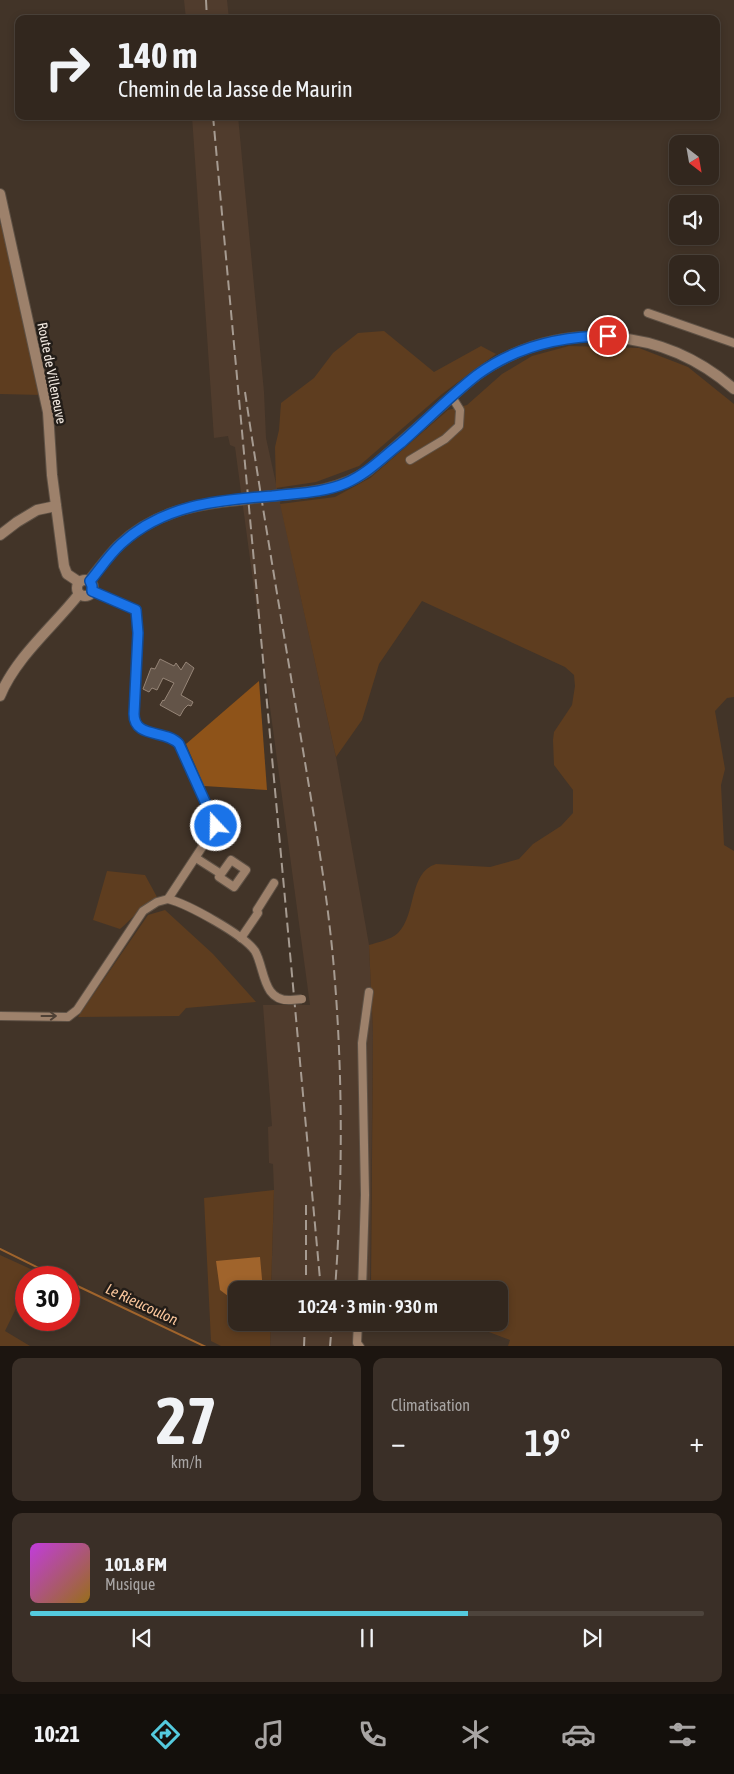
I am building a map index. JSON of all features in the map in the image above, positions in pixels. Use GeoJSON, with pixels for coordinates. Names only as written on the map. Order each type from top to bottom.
{"type":"FeatureCollection","features":[{"type":"Feature","properties":{"kind":"street","name":"Route de Villeneuve"},"geometry":{"type":"LineString","coordinates":[[0,194],[48,412],[56,506],[64,566],[67,574],[87,585]]}},
{"type":"Feature","properties":{"kind":"street"},"geometry":{"type":"LineString","coordinates":[[648,313],[734,343]]}},
{"type":"Feature","properties":{"kind":"street"},"geometry":{"type":"LineString","coordinates":[[87,585],[120,545],[135,532],[154,520],[188,506],[325,490],[354,480],[378,462],[482,372],[516,353],[559,340],[594,336],[621,336],[660,345],[685,356],[707,368],[734,389]]}},
{"type":"Feature","properties":{"kind":"street"},"geometry":{"type":"LineString","coordinates":[[410,460],[445,439],[458,426],[460,410],[452,397]]}},
{"type":"Feature","properties":{"kind":"street"},"geometry":{"type":"LineString","coordinates":[[0,536],[17,522],[37,510],[56,506]]}},
{"type":"Feature","properties":{"kind":"street"},"geometry":{"type":"LineString","coordinates":[[0,696],[13,673],[30,651],[79,594],[76,587],[87,585],[136,610],[138,633],[135,723],[145,731],[171,737],[179,744],[216,822],[214,831],[168,899]]}},
{"type":"Feature","properties":{"kind":"street"},"geometry":{"type":"LineString","coordinates":[[196,858],[221,874]]}},
{"type":"Feature","properties":{"kind":"street"},"geometry":{"type":"LineString","coordinates":[[241,938],[258,913],[257,910],[274,883]]}},
{"type":"Feature","properties":{"kind":"street"},"geometry":{"type":"LineString","coordinates":[[0,1016],[68,1017],[77,1010],[143,912],[157,902],[168,899],[186,906],[241,938],[254,951],[267,986],[279,998],[302,999]]}},
{"type":"Feature","properties":{"kind":"street"},"geometry":{"type":"LineString","coordinates":[[362,1281],[365,1195],[362,1043],[369,992]]}},
{"type":"Feature","properties":{"kind":"street"},"geometry":{"type":"LineString","coordinates":[[358,1331],[357,1343],[360,1346]]}},
{"type":"Feature","properties":{"kind":"shaded area"},"geometry":{"type":"Polygon","coordinates":[[[184,0],[227,0],[229,15],[186,15],[184,0]]]}},
{"type":"Feature","properties":{"kind":"shaded area"},"geometry":{"type":"Polygon","coordinates":[[[192,120],[238,120],[264,392],[266,438],[336,757],[369,945],[373,1032],[370,1281],[271,1281],[274,1190],[273,1164],[269,1163],[268,1127],[272,1126],[263,1005],[310,1005],[235,447],[230,445],[228,436],[214,438],[192,120]]]}},
{"type":"Feature","properties":{"kind":"shaded area"},"geometry":{"type":"Polygon","coordinates":[[[2,224],[42,395],[0,394],[0,225],[2,224]]]}},
{"type":"Feature","properties":{"kind":"shaded area"},"geometry":{"type":"Polygon","coordinates":[[[384,331],[434,372],[481,346],[496,354],[442,394],[359,466],[316,482],[276,488],[275,447],[279,430],[281,403],[314,378],[333,353],[358,333],[384,331]]]}},
{"type":"Feature","properties":{"kind":"shaded area"},"geometry":{"type":"Polygon","coordinates":[[[569,346],[639,348],[688,367],[734,404],[734,697],[727,698],[715,711],[725,769],[721,785],[724,845],[734,851],[734,1346],[508,1346],[510,1340],[486,1331],[508,1331],[508,1281],[371,1281],[373,1032],[369,945],[388,939],[398,933],[404,925],[421,876],[427,869],[436,864],[490,867],[519,859],[533,844],[561,826],[573,813],[573,790],[554,765],[553,740],[554,732],[572,705],[575,686],[574,675],[565,667],[422,601],[379,664],[362,720],[336,757],[280,504],[335,497],[370,478],[448,410],[467,405],[502,374],[532,356],[569,346]]]}},
{"type":"Feature","properties":{"kind":"shaded area"},"geometry":{"type":"Polygon","coordinates":[[[259,681],[267,790],[204,786],[186,744],[259,681]]]}},
{"type":"Feature","properties":{"kind":"shaded area"},"geometry":{"type":"Polygon","coordinates":[[[107,871],[145,875],[157,897],[120,929],[93,920],[107,871]]]}},
{"type":"Feature","properties":{"kind":"shaded area"},"geometry":{"type":"Polygon","coordinates":[[[165,910],[213,954],[256,1002],[186,1008],[179,1016],[78,1017],[148,915],[165,910]]]}},
{"type":"Feature","properties":{"kind":"shaded area"},"geometry":{"type":"Polygon","coordinates":[[[274,1190],[271,1281],[228,1281],[228,1331],[271,1331],[270,1346],[221,1346],[211,1341],[204,1198],[274,1190]]]}},
{"type":"Feature","properties":{"kind":"shaded area"},"geometry":{"type":"Polygon","coordinates":[[[0,1255],[24,1266],[15,1266],[15,1311],[5,1331],[30,1346],[0,1346],[0,1255]]]}},
{"type":"Feature","properties":{"kind":"shaded area"},"geometry":{"type":"Polygon","coordinates":[[[260,1257],[262,1281],[228,1281],[228,1296],[220,1290],[216,1261],[260,1257]]]}},
{"type":"Feature","properties":{"kind":"shaded area"},"geometry":{"type":"Polygon","coordinates":[[[271,1331],[361,1331],[358,1346],[270,1346],[271,1331]]]}},
{"type":"Feature","properties":{"kind":"building"},"geometry":{"type":"Polygon","coordinates":[[[160,659],[174,666],[176,663],[181,670],[186,662],[194,668],[181,695],[193,702],[191,706],[188,705],[184,709],[180,716],[160,705],[174,683],[163,678],[157,690],[152,688],[149,692],[143,689],[151,668],[155,669],[160,659]]]}},
{"type":"Feature","properties":{"kind":"waterway","name":"Le Rieucoulon"},"geometry":{"type":"LineString","coordinates":[[0,1249],[35,1266]]}},
{"type":"Feature","properties":{"kind":"waterway","name":"Le Rieucoulon"},"geometry":{"type":"LineString","coordinates":[[80,1287],[204,1346]]}},
{"type":"Feature","properties":{"kind":"railway"},"geometry":{"type":"LineString","coordinates":[[206,0],[207,15]]}},
{"type":"Feature","properties":{"kind":"railway"},"geometry":{"type":"LineString","coordinates":[[213,120],[320,1281]]}},
{"type":"Feature","properties":{"kind":"railway"},"geometry":{"type":"LineString","coordinates":[[245,392],[319,848],[333,958],[339,1041],[341,1124],[336,1281]]}},
{"type":"Feature","properties":{"kind":"railway"},"geometry":{"type":"LineString","coordinates":[[306,1200],[306,1281]]}},
{"type":"Feature","properties":{"kind":"railway"},"geometry":{"type":"LineString","coordinates":[[304,1346],[305,1331]]}},
{"type":"Feature","properties":{"kind":"railway"},"geometry":{"type":"LineString","coordinates":[[330,1346],[331,1331]]}},
{"type":"Feature","properties":{"kind":"route"},"geometry":{"type":"LineString","coordinates":[[216,826],[216,822],[176,740],[166,735],[145,731],[135,723],[138,633],[136,610],[92,591],[93,588],[90,581],[108,557],[135,532],[154,520],[179,509],[211,502],[313,492],[354,480],[369,470],[477,375],[488,368],[534,346],[583,336],[608,336]]}}]}
